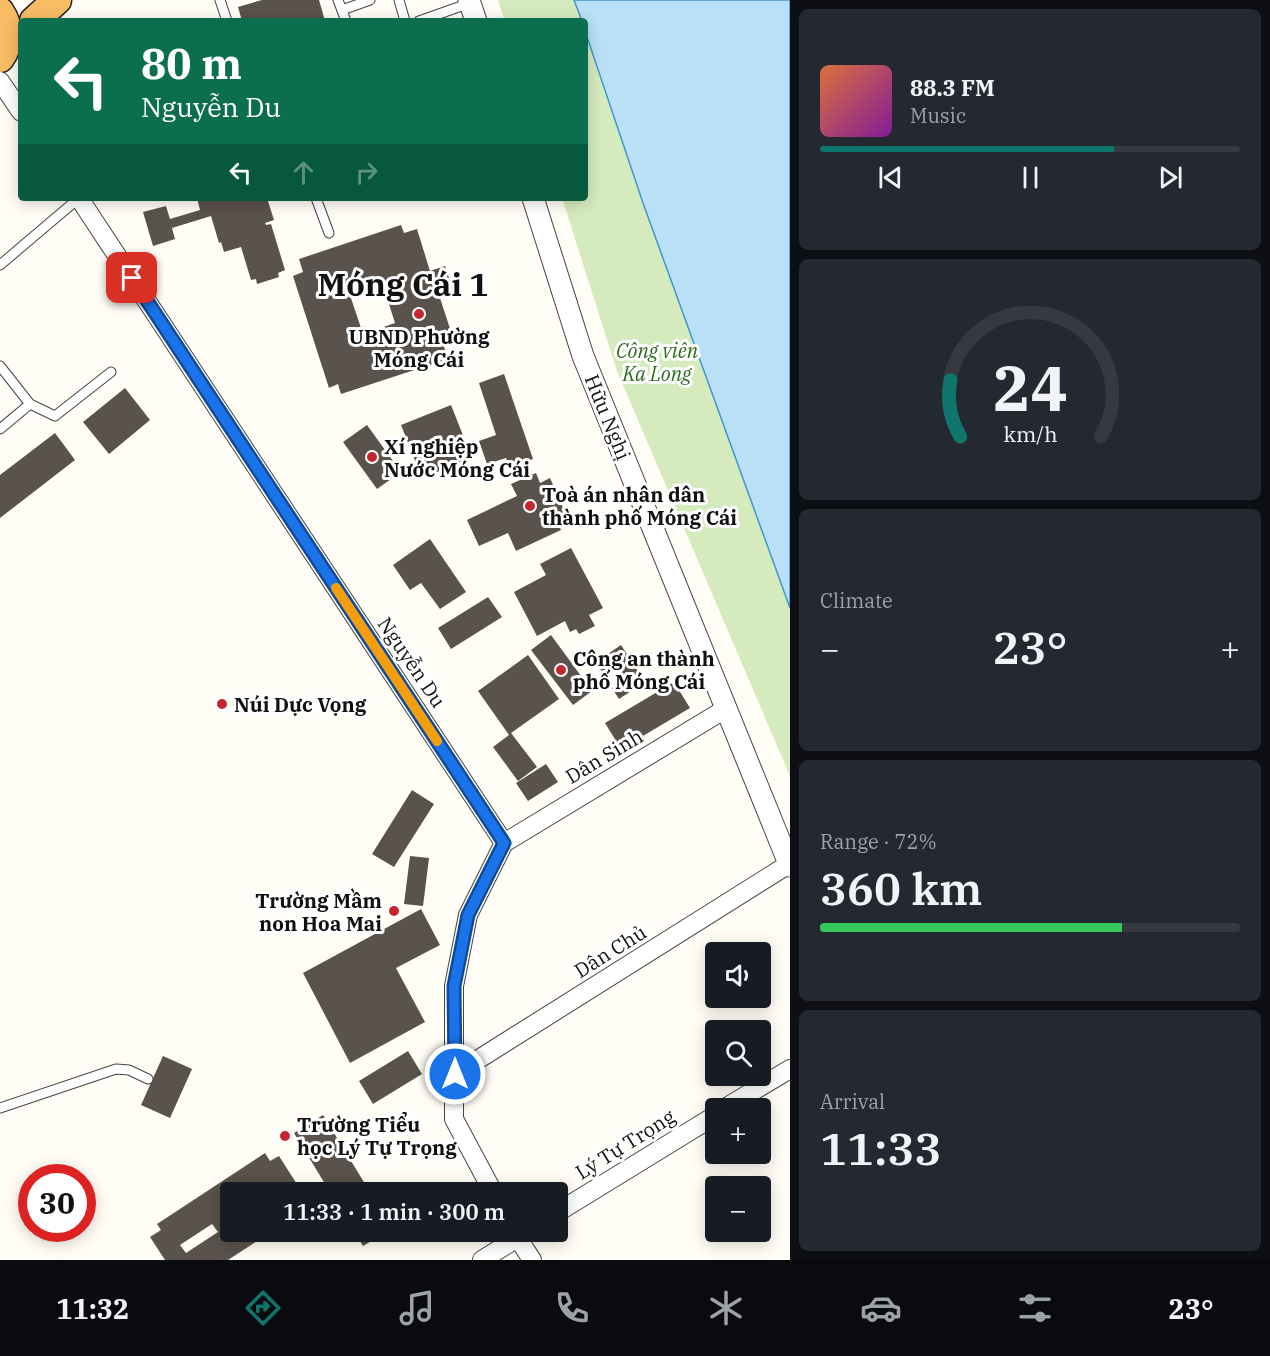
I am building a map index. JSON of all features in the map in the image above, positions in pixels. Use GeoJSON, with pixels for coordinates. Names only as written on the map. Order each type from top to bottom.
{"type":"FeatureCollection","features":[{"type":"Feature","properties":{"kind":"highway"},"geometry":{"type":"LineString","coordinates":[[37,18],[57,0]]}},
{"type":"Feature","properties":{"kind":"highway"},"geometry":{"type":"LineString","coordinates":[[0,12],[6,24],[9,46]]}},
{"type":"Feature","properties":{"kind":"street"},"geometry":{"type":"LineString","coordinates":[[0,81],[18,108]]}},
{"type":"Feature","properties":{"kind":"street","name":"Nguyễn Du"},"geometry":{"type":"LineString","coordinates":[[81,201],[504,843]]}},
{"type":"Feature","properties":{"kind":"street","name":"Hữu Nghị"},"geometry":{"type":"LineString","coordinates":[[534,201],[583,356],[790,865]]}},
{"type":"Feature","properties":{"kind":"street","name":"Dân Sinh"},"geometry":{"type":"LineString","coordinates":[[504,843],[727,708]]}},
{"type":"Feature","properties":{"kind":"street"},"geometry":{"type":"LineString","coordinates":[[488,1182],[454,1119],[454,986],[468,915],[504,843]]}},
{"type":"Feature","properties":{"kind":"street","name":"Dân Chủ"},"geometry":{"type":"LineString","coordinates":[[455,1074],[790,865]]}},
{"type":"Feature","properties":{"kind":"street"},"geometry":{"type":"LineString","coordinates":[[741,1098],[790,1068]]}},
{"type":"Feature","properties":{"kind":"street","name":"Lý Tự Trọng"},"geometry":{"type":"LineString","coordinates":[[568,1206],[705,1122]]}},
{"type":"Feature","properties":{"kind":"street"},"geometry":{"type":"LineString","coordinates":[[482,1260],[508,1242]]}},
{"type":"Feature","properties":{"kind":"street"},"geometry":{"type":"LineString","coordinates":[[523,1242],[532,1260]]}},
{"type":"Feature","properties":{"kind":"lane"},"geometry":{"type":"LineString","coordinates":[[220,0],[226,18]]}},
{"type":"Feature","properties":{"kind":"lane"},"geometry":{"type":"LineString","coordinates":[[338,0],[345,18]]}},
{"type":"Feature","properties":{"kind":"lane"},"geometry":{"type":"LineString","coordinates":[[342,10],[370,0]]}},
{"type":"Feature","properties":{"kind":"lane"},"geometry":{"type":"LineString","coordinates":[[399,0],[404,18]]}},
{"type":"Feature","properties":{"kind":"lane"},"geometry":{"type":"LineString","coordinates":[[431,18],[472,8]]}},
{"type":"Feature","properties":{"kind":"lane"},"geometry":{"type":"LineString","coordinates":[[0,265],[75,201]]}},
{"type":"Feature","properties":{"kind":"lane"},"geometry":{"type":"LineString","coordinates":[[317,201],[329,233]]}},
{"type":"Feature","properties":{"kind":"lane"},"geometry":{"type":"LineString","coordinates":[[0,366],[30,404],[55,416],[111,372]]}},
{"type":"Feature","properties":{"kind":"lane"},"geometry":{"type":"LineString","coordinates":[[0,429],[30,404]]}},
{"type":"Feature","properties":{"kind":"lane"},"geometry":{"type":"LineString","coordinates":[[0,1108],[116,1069],[129,1070],[148,1078]]}},
{"type":"Feature","properties":{"kind":"green space"},"geometry":{"type":"Polygon","coordinates":[[[498,0],[574,0],[581,18],[504,18],[498,0]]]}},
{"type":"Feature","properties":{"kind":"green space","name":"Công viên Ka Long"},"geometry":{"type":"Polygon","coordinates":[[[588,40],[643,203],[790,608],[790,776],[617,371],[563,201],[588,201],[588,40]]]}},
{"type":"Feature","properties":{"kind":"water"},"geometry":{"type":"Polygon","coordinates":[[[574,0],[790,0],[790,608],[643,203],[588,40],[588,18],[581,18],[574,0]]]}},
{"type":"Feature","properties":{"kind":"building"},"geometry":{"type":"Polygon","coordinates":[[[262,0],[319,0],[324,18],[241,18],[238,7],[262,0]]]}},
{"type":"Feature","properties":{"kind":"building"},"geometry":{"type":"Polygon","coordinates":[[[198,201],[268,201],[274,220],[265,223],[266,225],[271,224],[285,270],[278,273],[279,277],[257,284],[256,279],[251,280],[241,247],[224,252],[211,216],[172,228],[175,239],[153,246],[143,212],[166,206],[170,219],[200,210],[198,201]]]}},
{"type":"Feature","properties":{"kind":"building","name":"UBND Phường Móng Cái"},"geometry":{"type":"Polygon","coordinates":[[[401,225],[404,233],[417,229],[430,271],[445,266],[453,290],[439,295],[455,344],[444,347],[448,359],[341,394],[338,384],[329,388],[293,276],[303,272],[299,259],[401,225]],[[382,282],[349,292],[363,334],[395,323],[382,282]]]}},
{"type":"Feature","properties":{"kind":"building"},"geometry":{"type":"Polygon","coordinates":[[[504,374],[533,459],[509,467],[506,458],[487,464],[479,441],[496,435],[479,383],[504,374]]]}},
{"type":"Feature","properties":{"kind":"building"},"geometry":{"type":"Polygon","coordinates":[[[125,388],[150,420],[109,454],[83,422],[125,388]]]}},
{"type":"Feature","properties":{"kind":"building"},"geometry":{"type":"Polygon","coordinates":[[[451,405],[472,458],[422,478],[401,425],[451,405]]]}},
{"type":"Feature","properties":{"kind":"building","name":"Xí nghiệp Nước Móng Cái"},"geometry":{"type":"Polygon","coordinates":[[[367,425],[401,472],[377,489],[343,442],[367,425]]]}},
{"type":"Feature","properties":{"kind":"building"},"geometry":{"type":"Polygon","coordinates":[[[55,433],[75,460],[0,518],[0,475],[55,433]]]}},
{"type":"Feature","properties":{"kind":"building","name":"Toà án nhân dân thành phố Móng Cái"},"geometry":{"type":"Polygon","coordinates":[[[536,473],[540,483],[550,478],[566,515],[556,519],[561,530],[516,551],[508,533],[479,546],[467,520],[517,496],[511,484],[536,473]]]}},
{"type":"Feature","properties":{"kind":"building"},"geometry":{"type":"Polygon","coordinates":[[[430,539],[466,592],[440,609],[421,583],[410,590],[393,565],[430,539]]]}},
{"type":"Feature","properties":{"kind":"building"},"geometry":{"type":"Polygon","coordinates":[[[571,548],[603,608],[589,615],[595,626],[579,634],[576,629],[570,632],[565,621],[537,636],[514,592],[546,575],[540,564],[571,548]]]}},
{"type":"Feature","properties":{"kind":"building"},"geometry":{"type":"Polygon","coordinates":[[[488,597],[502,617],[451,649],[438,628],[488,597]]]}},
{"type":"Feature","properties":{"kind":"building"},"geometry":{"type":"Polygon","coordinates":[[[551,635],[592,691],[573,705],[531,650],[551,635]]]}},
{"type":"Feature","properties":{"kind":"building"},"geometry":{"type":"Polygon","coordinates":[[[621,645],[645,682],[619,699],[612,688],[620,683],[612,670],[604,675],[596,662],[621,645]]]}},
{"type":"Feature","properties":{"kind":"building"},"geometry":{"type":"Polygon","coordinates":[[[528,655],[559,699],[511,733],[537,767],[518,781],[493,747],[509,735],[478,691],[528,655]]]}},
{"type":"Feature","properties":{"kind":"building"},"geometry":{"type":"Polygon","coordinates":[[[674,682],[690,708],[621,749],[605,723],[674,682]]]}},
{"type":"Feature","properties":{"kind":"building"},"geometry":{"type":"Polygon","coordinates":[[[546,764],[558,782],[528,801],[516,783],[546,764]]]}},
{"type":"Feature","properties":{"kind":"building"},"geometry":{"type":"Polygon","coordinates":[[[412,790],[434,804],[394,867],[372,854],[412,790]]]}},
{"type":"Feature","properties":{"kind":"building"},"geometry":{"type":"Polygon","coordinates":[[[410,856],[429,858],[423,906],[404,904],[410,856]]]}},
{"type":"Feature","properties":{"kind":"building"},"geometry":{"type":"Polygon","coordinates":[[[421,909],[440,945],[396,968],[425,1022],[350,1063],[303,973],[421,909]]]}},
{"type":"Feature","properties":{"kind":"building"},"geometry":{"type":"Polygon","coordinates":[[[408,1051],[422,1074],[373,1104],[359,1081],[408,1051]]]}},
{"type":"Feature","properties":{"kind":"building"},"geometry":{"type":"Polygon","coordinates":[[[163,1056],[192,1069],[170,1118],[141,1105],[163,1056]]]}},
{"type":"Feature","properties":{"kind":"building"},"geometry":{"type":"Polygon","coordinates":[[[323,1115],[364,1182],[324,1182],[294,1133],[323,1115]]]}},
{"type":"Feature","properties":{"kind":"building"},"geometry":{"type":"Polygon","coordinates":[[[265,1153],[270,1161],[279,1156],[296,1182],[221,1182],[265,1153]]]}},
{"type":"Feature","properties":{"kind":"building"},"geometry":{"type":"Polygon","coordinates":[[[220,1183],[220,1242],[256,1242],[228,1260],[165,1260],[150,1237],[161,1230],[157,1224],[220,1183]],[[212,1224],[180,1245],[186,1253],[218,1232],[212,1224]]]}},
{"type":"Feature","properties":{"kind":"slow traffic"},"geometry":{"type":"LineString","coordinates":[[336,588],[437,741]]}},
{"type":"Feature","properties":{"kind":"place","name":"UBND Phường Móng Cái"},"geometry":{"type":"Point","coordinates":[419,314]}},
{"type":"Feature","properties":{"kind":"place","name":"Xí nghiệp Nước Móng Cái"},"geometry":{"type":"Point","coordinates":[372,457]}},
{"type":"Feature","properties":{"kind":"place","name":"Toà án nhân dân thành phố Móng Cái"},"geometry":{"type":"Point","coordinates":[530,506]}},
{"type":"Feature","properties":{"kind":"place","name":"Công an thành phố Móng Cái"},"geometry":{"type":"Point","coordinates":[561,670]}},
{"type":"Feature","properties":{"kind":"place","name":"Núi Dực Vọng"},"geometry":{"type":"Point","coordinates":[222,704]}},
{"type":"Feature","properties":{"kind":"place","name":"Trường Mầm non Hoa Mai"},"geometry":{"type":"Point","coordinates":[394,911]}},
{"type":"Feature","properties":{"kind":"place","name":"Trường Tiểu học Lý Tự Trọng"},"geometry":{"type":"Point","coordinates":[285,1136]}},
{"type":"Feature","properties":{"kind":"district","name":"Móng Cái 1"},"geometry":{"type":"Point","coordinates":[403,284]}},
{"type":"Feature","properties":{"kind":"route"},"geometry":{"type":"LineString","coordinates":[[132,278],[504,843],[468,915],[454,986],[455,1074]]}}]}
